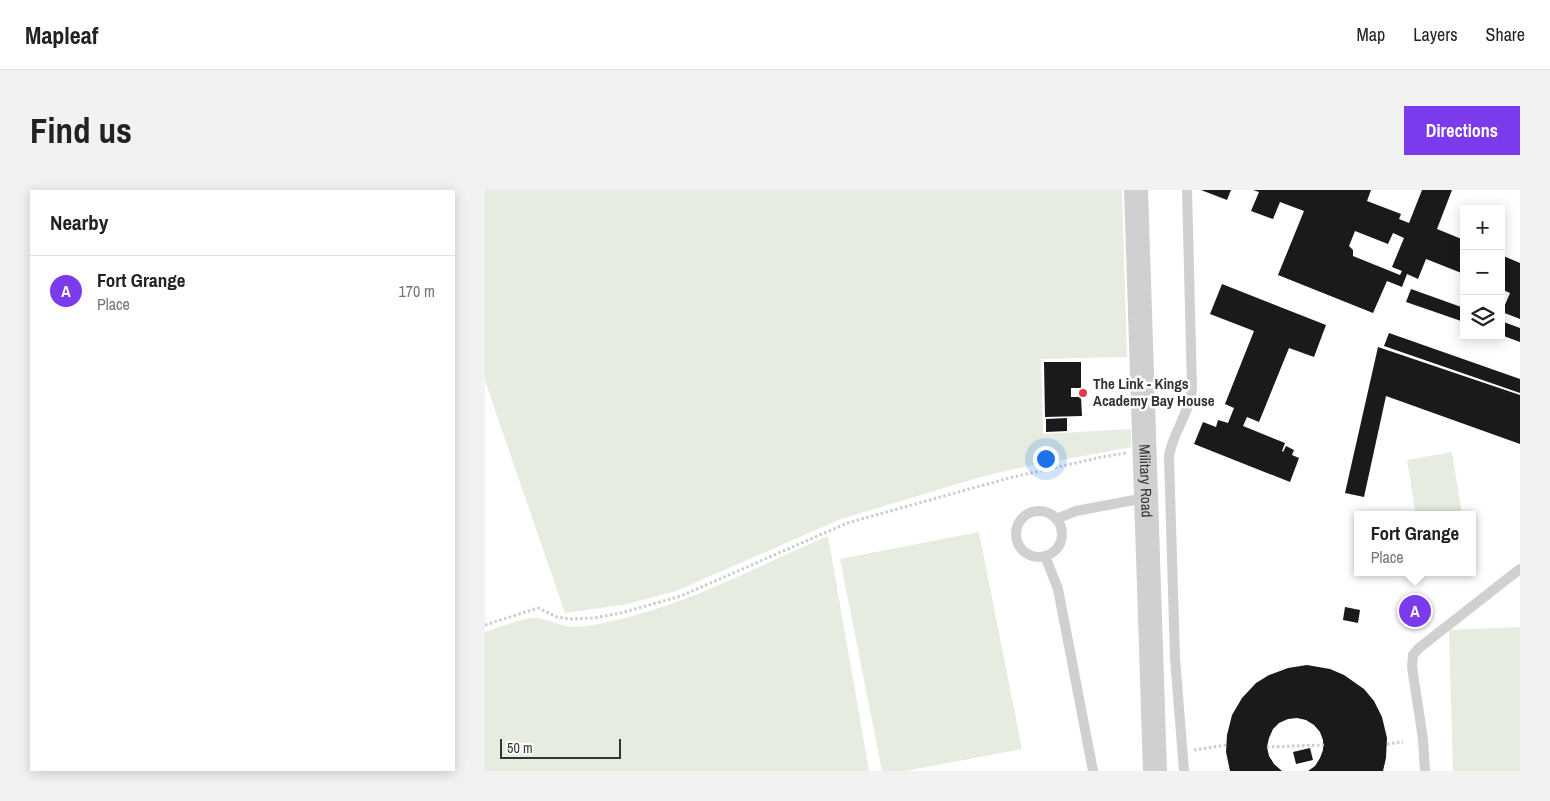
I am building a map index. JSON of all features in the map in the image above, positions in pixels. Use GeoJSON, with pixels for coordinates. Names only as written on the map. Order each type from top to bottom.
{"type":"FeatureCollection","features":[{"type":"Feature","properties":{"kind":"street","name":"Military Road"},"geometry":{"type":"LineString","coordinates":[[1136,190],[1155,771]]}},
{"type":"Feature","properties":{"kind":"lane"},"geometry":{"type":"LineString","coordinates":[[1184,771],[1174,651],[1169,457],[1190,401],[1192,389],[1187,190]]}},
{"type":"Feature","properties":{"kind":"lane"},"geometry":{"type":"LineString","coordinates":[[1056,519],[1076,511],[1145,498]]}},
{"type":"Feature","properties":{"kind":"lane"},"geometry":{"type":"LineString","coordinates":[[1036,511],[1051,514],[1056,519],[1062,533],[1061,541],[1057,548],[1045,556],[1037,557],[1030,555],[1019,546],[1016,531],[1023,518],[1036,511]]}},
{"type":"Feature","properties":{"kind":"lane"},"geometry":{"type":"LineString","coordinates":[[1045,556],[1058,588],[1093,771]]}},
{"type":"Feature","properties":{"kind":"lane"},"geometry":{"type":"LineString","coordinates":[[1425,771],[1424,746],[1413,672],[1413,655],[1419,648],[1520,568]]}},
{"type":"Feature","properties":{"kind":"path"},"geometry":{"type":"LineString","coordinates":[[485,625],[538,608],[565,618],[593,618],[621,613],[681,596],[847,523],[1009,478],[1102,457],[1144,451]]}},
{"type":"Feature","properties":{"kind":"path"},"geometry":{"type":"LineString","coordinates":[[1387,744],[1403,742]]}},
{"type":"Feature","properties":{"kind":"path"},"geometry":{"type":"LineString","coordinates":[[1190,750],[1226,745]]}},
{"type":"Feature","properties":{"kind":"path"},"geometry":{"type":"LineString","coordinates":[[1267,747],[1323,745]]}},
{"type":"Feature","properties":{"kind":"shaded area"},"geometry":{"type":"Polygon","coordinates":[[[485,190],[1122,190],[1127,357],[1041,359],[1043,434],[1131,429],[1131,447],[1013,469],[977,478],[841,519],[676,591],[627,604],[565,613],[485,381],[485,190]]]}},
{"type":"Feature","properties":{"kind":"shaded area"},"geometry":{"type":"Polygon","coordinates":[[[1452,452],[1461,511],[1415,511],[1407,460],[1452,452]]]}},
{"type":"Feature","properties":{"kind":"shaded area"},"geometry":{"type":"Polygon","coordinates":[[[979,532],[1022,749],[905,771],[882,771],[840,559],[979,532]]]}},
{"type":"Feature","properties":{"kind":"shaded area"},"geometry":{"type":"Polygon","coordinates":[[[828,536],[869,771],[485,771],[485,632],[530,618],[576,627],[637,615],[720,585],[828,536]]]}},
{"type":"Feature","properties":{"kind":"shaded area"},"geometry":{"type":"Polygon","coordinates":[[[1520,627],[1520,771],[1453,771],[1449,630],[1520,627]]]}},
{"type":"Feature","properties":{"kind":"building"},"geometry":{"type":"Polygon","coordinates":[[[1201,190],[1231,190],[1227,200],[1201,190]]]}},
{"type":"Feature","properties":{"kind":"building"},"geometry":{"type":"Polygon","coordinates":[[[1253,190],[1371,190],[1367,201],[1401,214],[1399,219],[1409,223],[1422,190],[1452,190],[1437,229],[1460,238],[1460,272],[1426,259],[1418,279],[1407,274],[1402,287],[1387,281],[1373,313],[1278,275],[1304,211],[1280,202],[1273,219],[1251,211],[1259,192],[1253,190]],[[1355,231],[1349,246],[1353,250],[1353,256],[1400,275],[1402,271],[1392,267],[1404,238],[1393,233],[1388,244],[1355,231]]]}},
{"type":"Feature","properties":{"kind":"building"},"geometry":{"type":"Polygon","coordinates":[[[1505,257],[1520,263],[1520,319],[1505,313],[1505,305],[1510,293],[1505,291],[1505,257]]]}},
{"type":"Feature","properties":{"kind":"building"},"geometry":{"type":"Polygon","coordinates":[[[1222,284],[1326,325],[1314,357],[1289,348],[1259,422],[1247,417],[1243,426],[1285,443],[1283,452],[1286,446],[1294,450],[1292,455],[1299,458],[1290,482],[1194,444],[1203,422],[1216,427],[1218,420],[1228,423],[1234,408],[1225,404],[1254,331],[1210,314],[1222,284]]]}},
{"type":"Feature","properties":{"kind":"building"},"geometry":{"type":"Polygon","coordinates":[[[1411,289],[1460,307],[1460,321],[1406,302],[1411,289]]]}},
{"type":"Feature","properties":{"kind":"building"},"geometry":{"type":"Polygon","coordinates":[[[1505,322],[1520,328],[1520,342],[1505,336],[1505,322]]]}},
{"type":"Feature","properties":{"kind":"building"},"geometry":{"type":"Polygon","coordinates":[[[1389,333],[1520,379],[1520,393],[1384,346],[1389,333]]]}},
{"type":"Feature","properties":{"kind":"building"},"geometry":{"type":"Polygon","coordinates":[[[1378,347],[1520,395],[1520,444],[1386,396],[1364,497],[1345,493],[1378,347]]]}},
{"type":"Feature","properties":{"kind":"building"},"geometry":{"type":"Polygon","coordinates":[[[1044,362],[1081,362],[1081,388],[1071,388],[1071,397],[1081,397],[1082,416],[1045,417],[1044,362]]]}},
{"type":"Feature","properties":{"kind":"building"},"geometry":{"type":"Polygon","coordinates":[[[1067,418],[1067,431],[1046,432],[1046,419],[1067,418]]]}},
{"type":"Feature","properties":{"kind":"building"},"geometry":{"type":"Polygon","coordinates":[[[1345,607],[1360,610],[1358,623],[1343,620],[1345,607]]]}},
{"type":"Feature","properties":{"kind":"building"},"geometry":{"type":"Polygon","coordinates":[[[1307,665],[1330,669],[1344,675],[1364,689],[1374,701],[1382,717],[1387,738],[1383,771],[1308,771],[1315,766],[1320,758],[1323,750],[1323,740],[1320,732],[1314,725],[1306,720],[1297,718],[1279,723],[1273,729],[1269,738],[1267,747],[1269,756],[1282,771],[1230,771],[1226,752],[1227,735],[1232,715],[1242,698],[1256,683],[1269,675],[1288,668],[1307,665]]]}},
{"type":"Feature","properties":{"kind":"building"},"geometry":{"type":"Polygon","coordinates":[[[1310,748],[1313,760],[1296,764],[1293,752],[1310,748]]]}},
{"type":"Feature","properties":{"kind":"place","name":"The Link - Kings Academy Bay House"},"geometry":{"type":"Point","coordinates":[1083,393]}},
{"type":"Feature","properties":{"kind":"place","name":"Fort Grange"},"geometry":{"type":"Point","coordinates":[1415,611]}}]}
